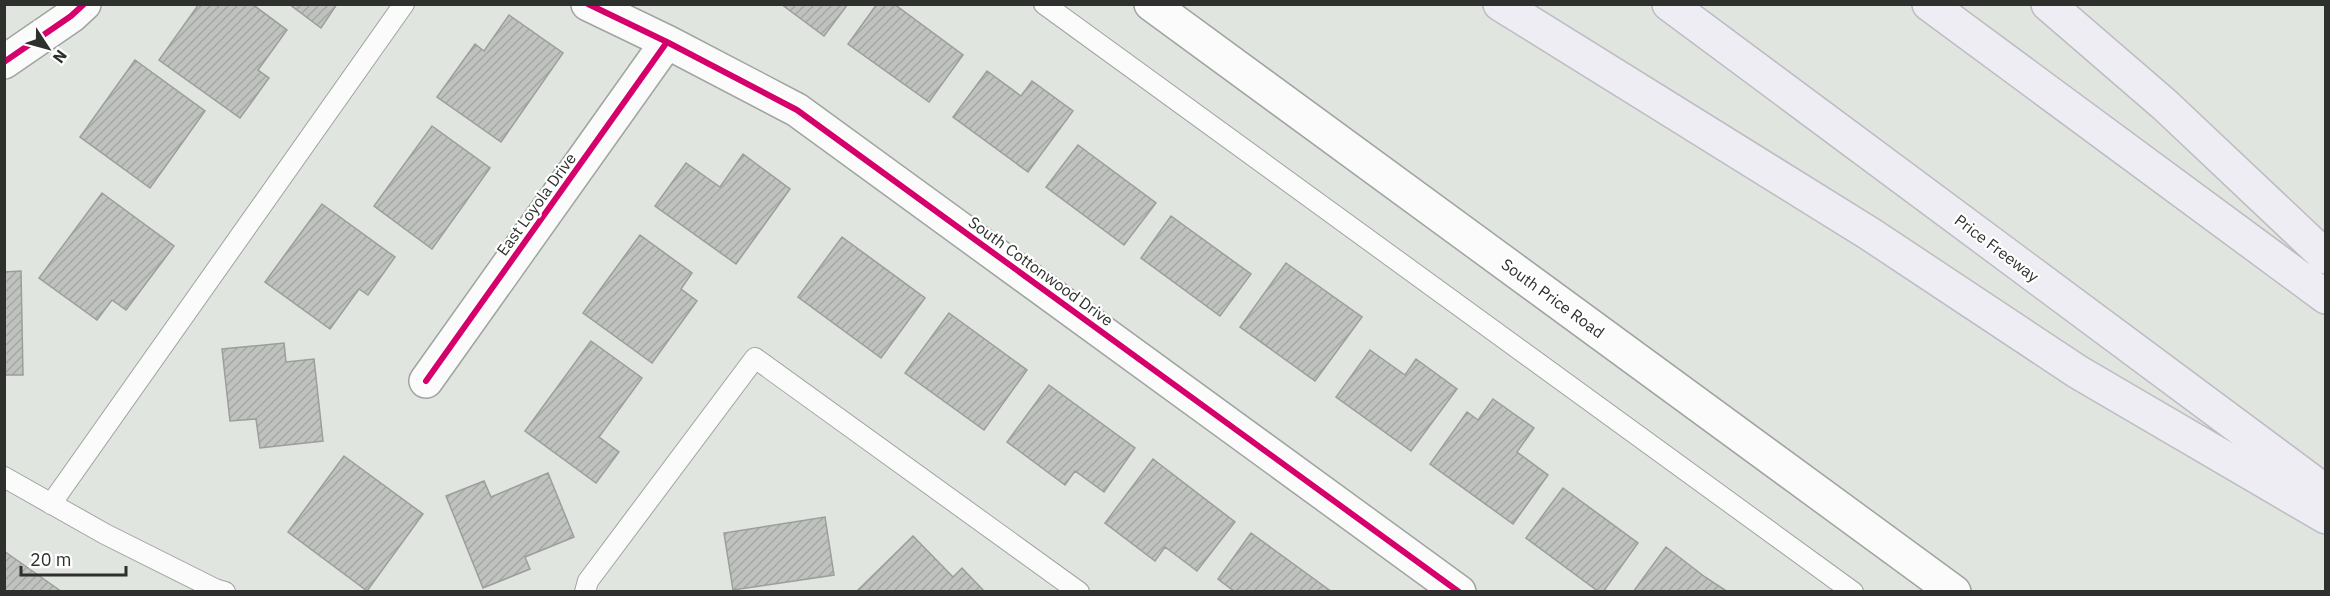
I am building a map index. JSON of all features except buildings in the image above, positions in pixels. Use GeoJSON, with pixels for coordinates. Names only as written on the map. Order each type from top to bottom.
{"type":"FeatureCollection","features":[{"type":"Feature","properties":{"kind":"highway"},"geometry":{"type":"LineString","coordinates":[[1500,4],[1870,234],[2078,372],[2325,517]]}},
{"type":"Feature","properties":{"kind":"highway","name":"Price Freeway"},"geometry":{"type":"LineString","coordinates":[[1669,4],[2325,492]]}},
{"type":"Feature","properties":{"kind":"highway"},"geometry":{"type":"LineString","coordinates":[[1929,4],[2325,297]]}},
{"type":"Feature","properties":{"kind":"highway"},"geometry":{"type":"LineString","coordinates":[[2048,4],[2165,105],[2325,257]]}},
{"type":"Feature","properties":{"kind":"street"},"geometry":{"type":"LineString","coordinates":[[4,62],[84,4]]}},
{"type":"Feature","properties":{"kind":"street","name":"South Cottonwood Drive"},"geometry":{"type":"LineString","coordinates":[[588,4],[667,42],[796,110],[1459,591]]}},
{"type":"Feature","properties":{"kind":"street","name":"South Price Road"},"geometry":{"type":"LineString","coordinates":[[1151,4],[1954,591]]}},
{"type":"Feature","properties":{"kind":"street","name":"East Loyola Drive"},"geometry":{"type":"LineString","coordinates":[[426,381],[667,42]]}},
{"type":"Feature","properties":{"kind":"lane"},"geometry":{"type":"LineString","coordinates":[[51,504],[404,4]]}},
{"type":"Feature","properties":{"kind":"lane"},"geometry":{"type":"LineString","coordinates":[[1044,4],[1853,591]]}},
{"type":"Feature","properties":{"kind":"lane"},"geometry":{"type":"LineString","coordinates":[[585,591],[588,581],[755,358],[1079,591]]}},
{"type":"Feature","properties":{"kind":"lane"},"geometry":{"type":"LineString","coordinates":[[4,477],[105,534],[225,591]]}},
{"type":"Feature","properties":{"kind":"cycle path"},"geometry":{"type":"LineString","coordinates":[[4,62],[71,16],[84,4]]}},
{"type":"Feature","properties":{"kind":"cycle path"},"geometry":{"type":"LineString","coordinates":[[588,4],[667,42],[797,110],[1459,592]]}},
{"type":"Feature","properties":{"kind":"cycle path"},"geometry":{"type":"LineString","coordinates":[[426,381],[667,42]]}}]}
